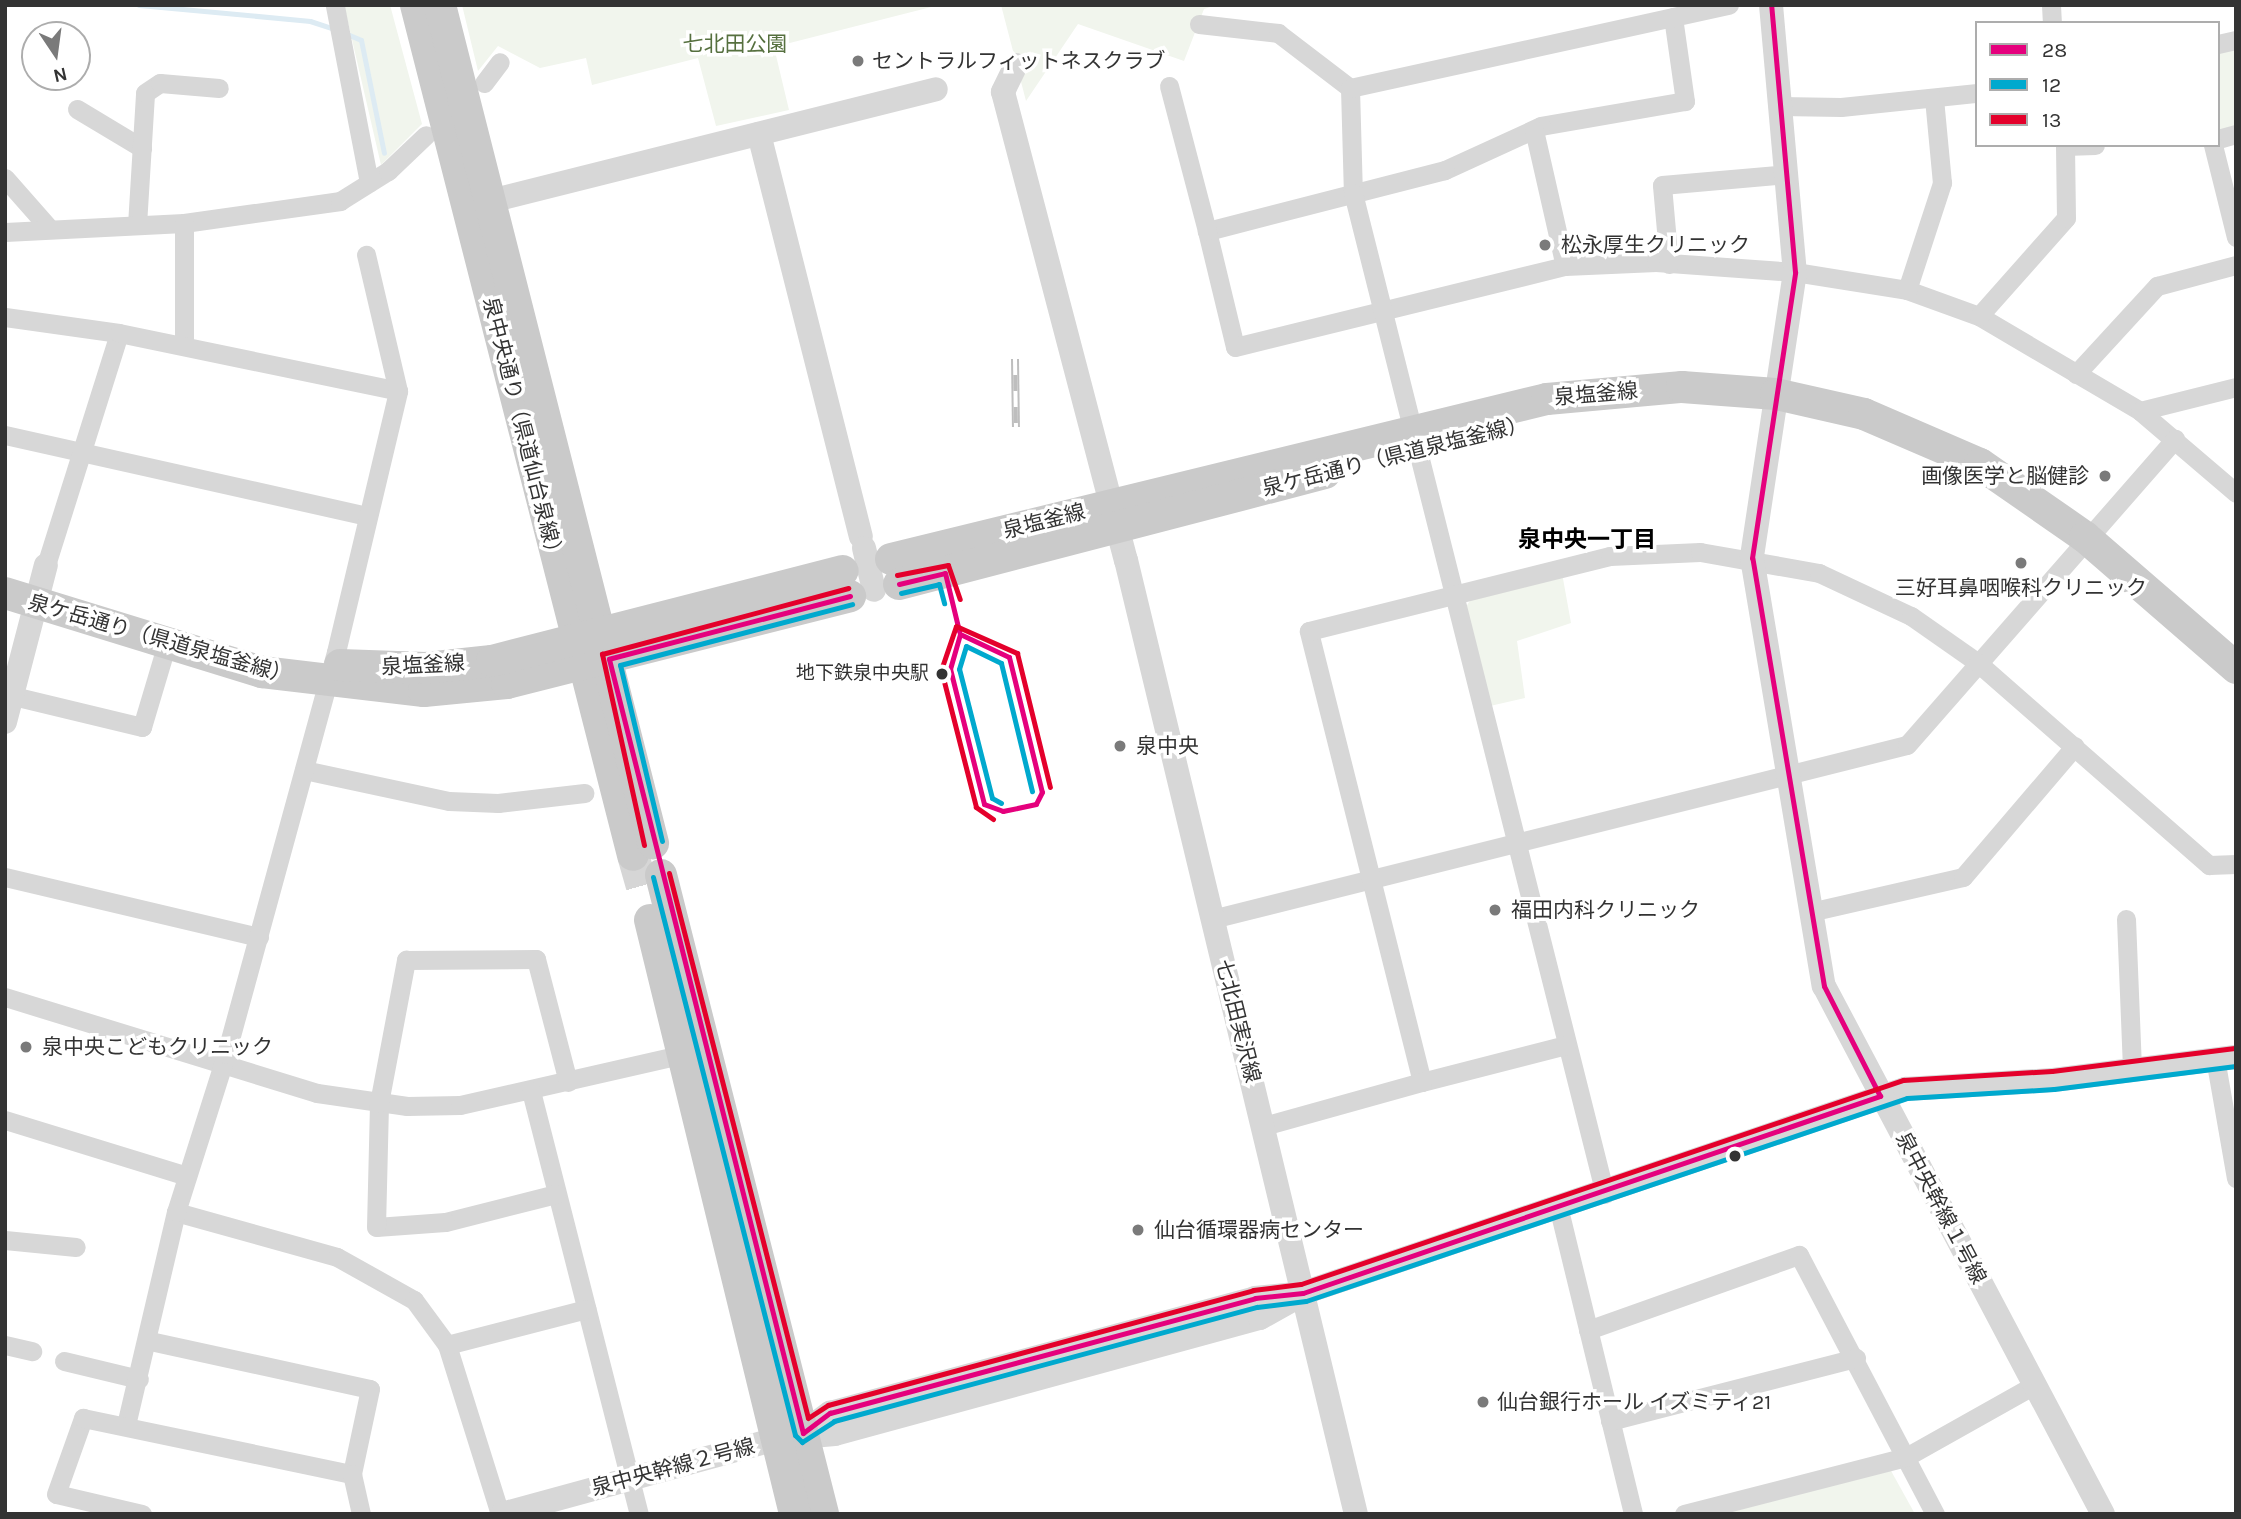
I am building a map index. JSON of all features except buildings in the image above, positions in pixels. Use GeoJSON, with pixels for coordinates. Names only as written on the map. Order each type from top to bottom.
{"type":"FeatureCollection","features":[{"type":"Feature","properties":{"kind":"main road","name":"泉中央通り（県道仙台泉線）"},"geometry":{"type":"LineString","coordinates":[[416,5],[478,205],[643,849]]}},
{"type":"Feature","properties":{"kind":"main road","name":"泉中央通り（県道仙台泉線）"},"geometry":{"type":"LineString","coordinates":[[440,5],[478,205]]}},
{"type":"Feature","properties":{"kind":"main road","name":"泉塩釜線"},"geometry":{"type":"LineString","coordinates":[[1415,440],[1546,398],[1682,387],[1775,403],[1926,436],[1980,464],[2236,668]]}},
{"type":"Feature","properties":{"kind":"main road","name":"泉ケ岳通り（県道泉塩釜線）"},"geometry":{"type":"LineString","coordinates":[[869,572],[1113,517],[1415,440]]}},
{"type":"Feature","properties":{"kind":"main road"},"geometry":{"type":"LineString","coordinates":[[2079,544],[2236,691]]}},
{"type":"Feature","properties":{"kind":"main road","name":"泉塩釜線"},"geometry":{"type":"LineString","coordinates":[[5,571],[330,674],[466,664],[592,649],[869,572]]}},
{"type":"Feature","properties":{"kind":"main road","name":"泉ケ岳通り（県道泉塩釜線）"},"geometry":{"type":"LineString","coordinates":[[5,593],[42,584],[167,642],[262,672],[330,674]]}},
{"type":"Feature","properties":{"kind":"main road"},"geometry":{"type":"LineString","coordinates":[[795,1514],[790,1436],[651,881],[684,1054],[790,1436],[823,1514]]}},
{"type":"Feature","properties":{"kind":"street"},"geometry":{"type":"LineString","coordinates":[[1199,24],[1278,33],[1350,88],[1729,5]]}},
{"type":"Feature","properties":{"kind":"street","name":"泉中央幹線１号線"},"geometry":{"type":"LineString","coordinates":[[1771,5],[1795,272],[1752,558],[1786,773],[1824,986],[2104,1514]]}},
{"type":"Feature","properties":{"kind":"street"},"geometry":{"type":"LineString","coordinates":[[337,12],[369,183]]}},
{"type":"Feature","properties":{"kind":"street"},"geometry":{"type":"LineString","coordinates":[[1207,231],[1445,170],[1534,130],[1685,101],[1673,17]]}},
{"type":"Feature","properties":{"kind":"street"},"geometry":{"type":"LineString","coordinates":[[484,83],[500,62]]}},
{"type":"Feature","properties":{"kind":"street","name":"七北田実沢線"},"geometry":{"type":"LineString","coordinates":[[1016,65],[1003,92],[1113,517],[1264,1126],[1356,1514]]}},
{"type":"Feature","properties":{"kind":"street"},"geometry":{"type":"LineString","coordinates":[[137,225],[145,93],[160,83],[219,88]]}},
{"type":"Feature","properties":{"kind":"street"},"geometry":{"type":"LineString","coordinates":[[1169,86],[1236,348],[1565,266],[1669,264],[1795,272],[1906,290],[1979,316],[2140,411],[2236,493]]}},
{"type":"Feature","properties":{"kind":"street"},"geometry":{"type":"LineString","coordinates":[[1350,88],[1353,193],[1605,1194]]}},
{"type":"Feature","properties":{"kind":"street"},"geometry":{"type":"LineString","coordinates":[[478,205],[936,89]]}},
{"type":"Feature","properties":{"kind":"street"},"geometry":{"type":"LineString","coordinates":[[1780,106],[1934,99],[1975,93]]}},
{"type":"Feature","properties":{"kind":"street"},"geometry":{"type":"LineString","coordinates":[[1906,290],[1942,183],[1934,99]]}},
{"type":"Feature","properties":{"kind":"street"},"geometry":{"type":"LineString","coordinates":[[77,109],[142,148]]}},
{"type":"Feature","properties":{"kind":"street"},"geometry":{"type":"LineString","coordinates":[[1534,130],[1565,266]]}},
{"type":"Feature","properties":{"kind":"street"},"geometry":{"type":"LineString","coordinates":[[759,134],[869,572]]}},
{"type":"Feature","properties":{"kind":"street"},"geometry":{"type":"LineString","coordinates":[[5,232],[184,223],[341,201],[369,183],[426,135]]}},
{"type":"Feature","properties":{"kind":"street"},"geometry":{"type":"LineString","coordinates":[[1979,316],[2066,218],[2065,147]]}},
{"type":"Feature","properties":{"kind":"street"},"geometry":{"type":"LineString","coordinates":[[2214,147],[2236,237]]}},
{"type":"Feature","properties":{"kind":"street"},"geometry":{"type":"LineString","coordinates":[[1669,264],[1662,185],[1788,174]]}},
{"type":"Feature","properties":{"kind":"street"},"geometry":{"type":"LineString","coordinates":[[5,178],[49,228]]}},
{"type":"Feature","properties":{"kind":"street"},"geometry":{"type":"LineString","coordinates":[[184,223],[184,345]]}},
{"type":"Feature","properties":{"kind":"street"},"geometry":{"type":"LineString","coordinates":[[126,1426],[150,1341],[176,1212],[223,1065],[330,674],[398,391],[366,255]]}},
{"type":"Feature","properties":{"kind":"street"},"geometry":{"type":"LineString","coordinates":[[2076,374],[2157,286],[2236,265]]}},
{"type":"Feature","properties":{"kind":"street"},"geometry":{"type":"LineString","coordinates":[[5,317],[184,345],[398,391]]}},
{"type":"Feature","properties":{"kind":"street"},"geometry":{"type":"LineString","coordinates":[[5,722],[9,695],[78,455],[119,333]]}},
{"type":"Feature","properties":{"kind":"street"},"geometry":{"type":"LineString","coordinates":[[2140,411],[2236,387]]}},
{"type":"Feature","properties":{"kind":"street"},"geometry":{"type":"LineString","coordinates":[[5,435],[78,455],[367,516]]}},
{"type":"Feature","properties":{"kind":"street"},"geometry":{"type":"LineString","coordinates":[[1212,919],[1786,773],[1907,745],[2079,544],[2175,439]]}},
{"type":"Feature","properties":{"kind":"street"},"geometry":{"type":"LineString","coordinates":[[1422,1082],[1309,631],[1610,556],[1665,551],[1752,558],[1819,573],[1877,598],[1978,663],[2209,865],[2236,864]]}},
{"type":"Feature","properties":{"kind":"street"},"geometry":{"type":"LineString","coordinates":[[9,695],[142,727],[167,642]]}},
{"type":"Feature","properties":{"kind":"street"},"geometry":{"type":"LineString","coordinates":[[1810,912],[1963,877],[2075,746]]}},
{"type":"Feature","properties":{"kind":"street"},"geometry":{"type":"LineString","coordinates":[[304,770],[449,801],[512,803],[584,793]]}},
{"type":"Feature","properties":{"kind":"street"},"geometry":{"type":"LineString","coordinates":[[5,877],[259,937]]}},
{"type":"Feature","properties":{"kind":"street"},"geometry":{"type":"LineString","coordinates":[[2126,919],[2132,1069]]}},
{"type":"Feature","properties":{"kind":"street"},"geometry":{"type":"LineString","coordinates":[[556,1194],[445,1222],[376,1227],[379,1103],[406,960],[536,959],[568,1082]]}},
{"type":"Feature","properties":{"kind":"street"},"geometry":{"type":"LineString","coordinates":[[5,997],[223,1065],[379,1103],[460,1105],[531,1091],[684,1054]]}},
{"type":"Feature","properties":{"kind":"street"},"geometry":{"type":"LineString","coordinates":[[1264,1126],[1566,1045]]}},
{"type":"Feature","properties":{"kind":"street"},"geometry":{"type":"LineString","coordinates":[[2226,1057],[2236,1178]]}},
{"type":"Feature","properties":{"kind":"street","name":"泉中央幹線２号線"},"geometry":{"type":"LineString","coordinates":[[501,1514],[790,1436],[835,1434],[1260,1318],[1303,1293],[1559,1210],[1880,1096],[1932,1083],[2041,1081],[2226,1057]]}},
{"type":"Feature","properties":{"kind":"street"},"geometry":{"type":"LineString","coordinates":[[531,1091],[639,1514]]}},
{"type":"Feature","properties":{"kind":"street"},"geometry":{"type":"LineString","coordinates":[[5,1120],[187,1176]]}},
{"type":"Feature","properties":{"kind":"street"},"geometry":{"type":"LineString","coordinates":[[1559,1210],[1633,1514]]}},
{"type":"Feature","properties":{"kind":"street"},"geometry":{"type":"LineString","coordinates":[[176,1212],[337,1257],[414,1300],[447,1345],[501,1514]]}},
{"type":"Feature","properties":{"kind":"street"},"geometry":{"type":"LineString","coordinates":[[5,1240],[76,1247]]}},
{"type":"Feature","properties":{"kind":"street"},"geometry":{"type":"LineString","coordinates":[[1588,1330],[1799,1255],[1856,1358],[1934,1514]]}},
{"type":"Feature","properties":{"kind":"street"},"geometry":{"type":"LineString","coordinates":[[447,1345],[586,1309]]}},
{"type":"Feature","properties":{"kind":"street"},"geometry":{"type":"LineString","coordinates":[[150,1341],[370,1389],[352,1474],[361,1514]]}},
{"type":"Feature","properties":{"kind":"street"},"geometry":{"type":"LineString","coordinates":[[5,1345],[33,1352]]}},
{"type":"Feature","properties":{"kind":"street"},"geometry":{"type":"LineString","coordinates":[[1610,1421],[1856,1358]]}},
{"type":"Feature","properties":{"kind":"street"},"geometry":{"type":"LineString","coordinates":[[64,1361],[139,1379]]}},
{"type":"Feature","properties":{"kind":"street"},"geometry":{"type":"LineString","coordinates":[[1684,1514],[1906,1457],[2036,1384]]}},
{"type":"Feature","properties":{"kind":"street"},"geometry":{"type":"LineString","coordinates":[[142,1514],[56,1494],[83,1418],[352,1474]]}},
{"type":"Feature","properties":{"kind":"green space"},"geometry":{"type":"Polygon","coordinates":[[[344,5],[390,5],[422,124],[381,165],[344,5]]]}},
{"type":"Feature","properties":{"kind":"green space","name":"七北田公園"},"geometry":{"type":"Polygon","coordinates":[[[462,5],[939,5],[774,47],[789,110],[716,126],[698,58],[592,85],[586,58],[540,68],[498,46],[478,71],[462,5]]]}},
{"type":"Feature","properties":{"kind":"green space"},"geometry":{"type":"Polygon","coordinates":[[[1001,5],[1217,5],[1204,9],[1184,61],[1078,24],[1026,101],[1001,5]]]}},
{"type":"Feature","properties":{"kind":"green space"},"geometry":{"type":"Polygon","coordinates":[[[2236,45],[2236,127],[2220,130],[2220,49],[2236,45]]]}},
{"type":"Feature","properties":{"kind":"green space"},"geometry":{"type":"Polygon","coordinates":[[[1562,573],[1571,623],[1517,641],[1525,698],[1490,706],[1464,610],[1471,599],[1562,573]]]}},
{"type":"Feature","properties":{"kind":"green space"},"geometry":{"type":"Polygon","coordinates":[[[1890,1469],[1915,1514],[1711,1514],[1890,1469]]]}},
{"type":"Feature","properties":{"kind":"waterway"},"geometry":{"type":"LineString","coordinates":[[139,5],[310,21],[335,29]]}},
{"type":"Feature","properties":{"kind":"waterway"},"geometry":{"type":"LineString","coordinates":[[347,34],[361,40],[384,153]]}},
{"type":"Feature","properties":{"kind":"tunnel"},"geometry":{"type":"LineString","coordinates":[[633,855],[642,887]]}},
{"type":"Feature","properties":{"kind":"railway"},"geometry":{"type":"LineString","coordinates":[[1015,359],[1016,427]]}},
{"type":"Feature","properties":{"kind":"transit line","name":"28"},"geometry":{"type":"LineString","coordinates":[[850,596],[609,659],[803,1433],[830,1413],[1255,1298],[1303,1293],[1880,1096],[1824,986],[1752,558],[1795,272],[1771,5]]}},
{"type":"Feature","properties":{"kind":"transit line","name":"13"},"geometry":{"type":"LineString","coordinates":[[897,575],[948,565],[960,599]]}},
{"type":"Feature","properties":{"kind":"transit line","name":"28"},"geometry":{"type":"LineString","coordinates":[[899,584],[945,573],[959,631]]}},
{"type":"Feature","properties":{"kind":"transit line","name":"12"},"geometry":{"type":"LineString","coordinates":[[901,593],[939,584],[944,603]]}},
{"type":"Feature","properties":{"kind":"transit line","name":"13"},"geometry":{"type":"LineString","coordinates":[[644,845],[602,654],[848,588]]}},
{"type":"Feature","properties":{"kind":"transit line","name":"12"},"geometry":{"type":"LineString","coordinates":[[662,841],[620,665],[852,604]]}},
{"type":"Feature","properties":{"kind":"transit line","name":"13"},"geometry":{"type":"LineString","coordinates":[[993,819],[976,807],[941,670],[956,626],[1017,653],[1050,787]]}},
{"type":"Feature","properties":{"kind":"transit line","name":"28"},"geometry":{"type":"LineString","coordinates":[[960,634],[1009,657],[1042,792],[1036,804],[1003,811],[984,804],[950,669],[960,634]]}},
{"type":"Feature","properties":{"kind":"transit line","name":"12"},"geometry":{"type":"LineString","coordinates":[[1001,803],[992,798],[959,669],[966,646],[1001,663],[1032,791]]}},
{"type":"Feature","properties":{"kind":"transit line","name":"13"},"geometry":{"type":"LineString","coordinates":[[669,873],[808,1418],[828,1405],[1253,1290],[1301,1284],[1903,1080],[2052,1071],[2235,1048]]}},
{"type":"Feature","properties":{"kind":"transit line","name":"12"},"geometry":{"type":"LineString","coordinates":[[653,877],[795,1435],[802,1442],[834,1421],[1257,1307],[1306,1301],[1907,1098],[2054,1089],[2236,1066]]}},
{"type":"Feature","properties":{"kind":"place","name":"セントラルフィットネスクラブ"},"geometry":{"type":"Point","coordinates":[858,61]}},
{"type":"Feature","properties":{"kind":"place","name":"松永厚生クリニック"},"geometry":{"type":"Point","coordinates":[1545,245]}},
{"type":"Feature","properties":{"kind":"place","name":"画像医学と脳健診"},"geometry":{"type":"Point","coordinates":[2105,476]}},
{"type":"Feature","properties":{"kind":"place","name":"三好耳鼻咽喉科クリニック"},"geometry":{"type":"Point","coordinates":[2021,563]}},
{"type":"Feature","properties":{"kind":"place","name":"地下鉄泉中央駅"},"geometry":{"type":"Point","coordinates":[942,674]}},
{"type":"Feature","properties":{"kind":"place","name":"泉中央"},"geometry":{"type":"Point","coordinates":[1120,746]}},
{"type":"Feature","properties":{"kind":"place","name":"福田内科クリニック"},"geometry":{"type":"Point","coordinates":[1495,910]}},
{"type":"Feature","properties":{"kind":"place","name":"泉中央こどもクリニック"},"geometry":{"type":"Point","coordinates":[26,1047]}},
{"type":"Feature","properties":{"kind":"place","name":"仙台循環器病センター"},"geometry":{"type":"Point","coordinates":[1138,1230]}},
{"type":"Feature","properties":{"kind":"place","name":"仙台銀行ホール イズミティ21"},"geometry":{"type":"Point","coordinates":[1483,1402]}},
{"type":"Feature","properties":{"kind":"district","name":"泉中央一丁目"},"geometry":{"type":"Point","coordinates":[1587,540]}}]}
